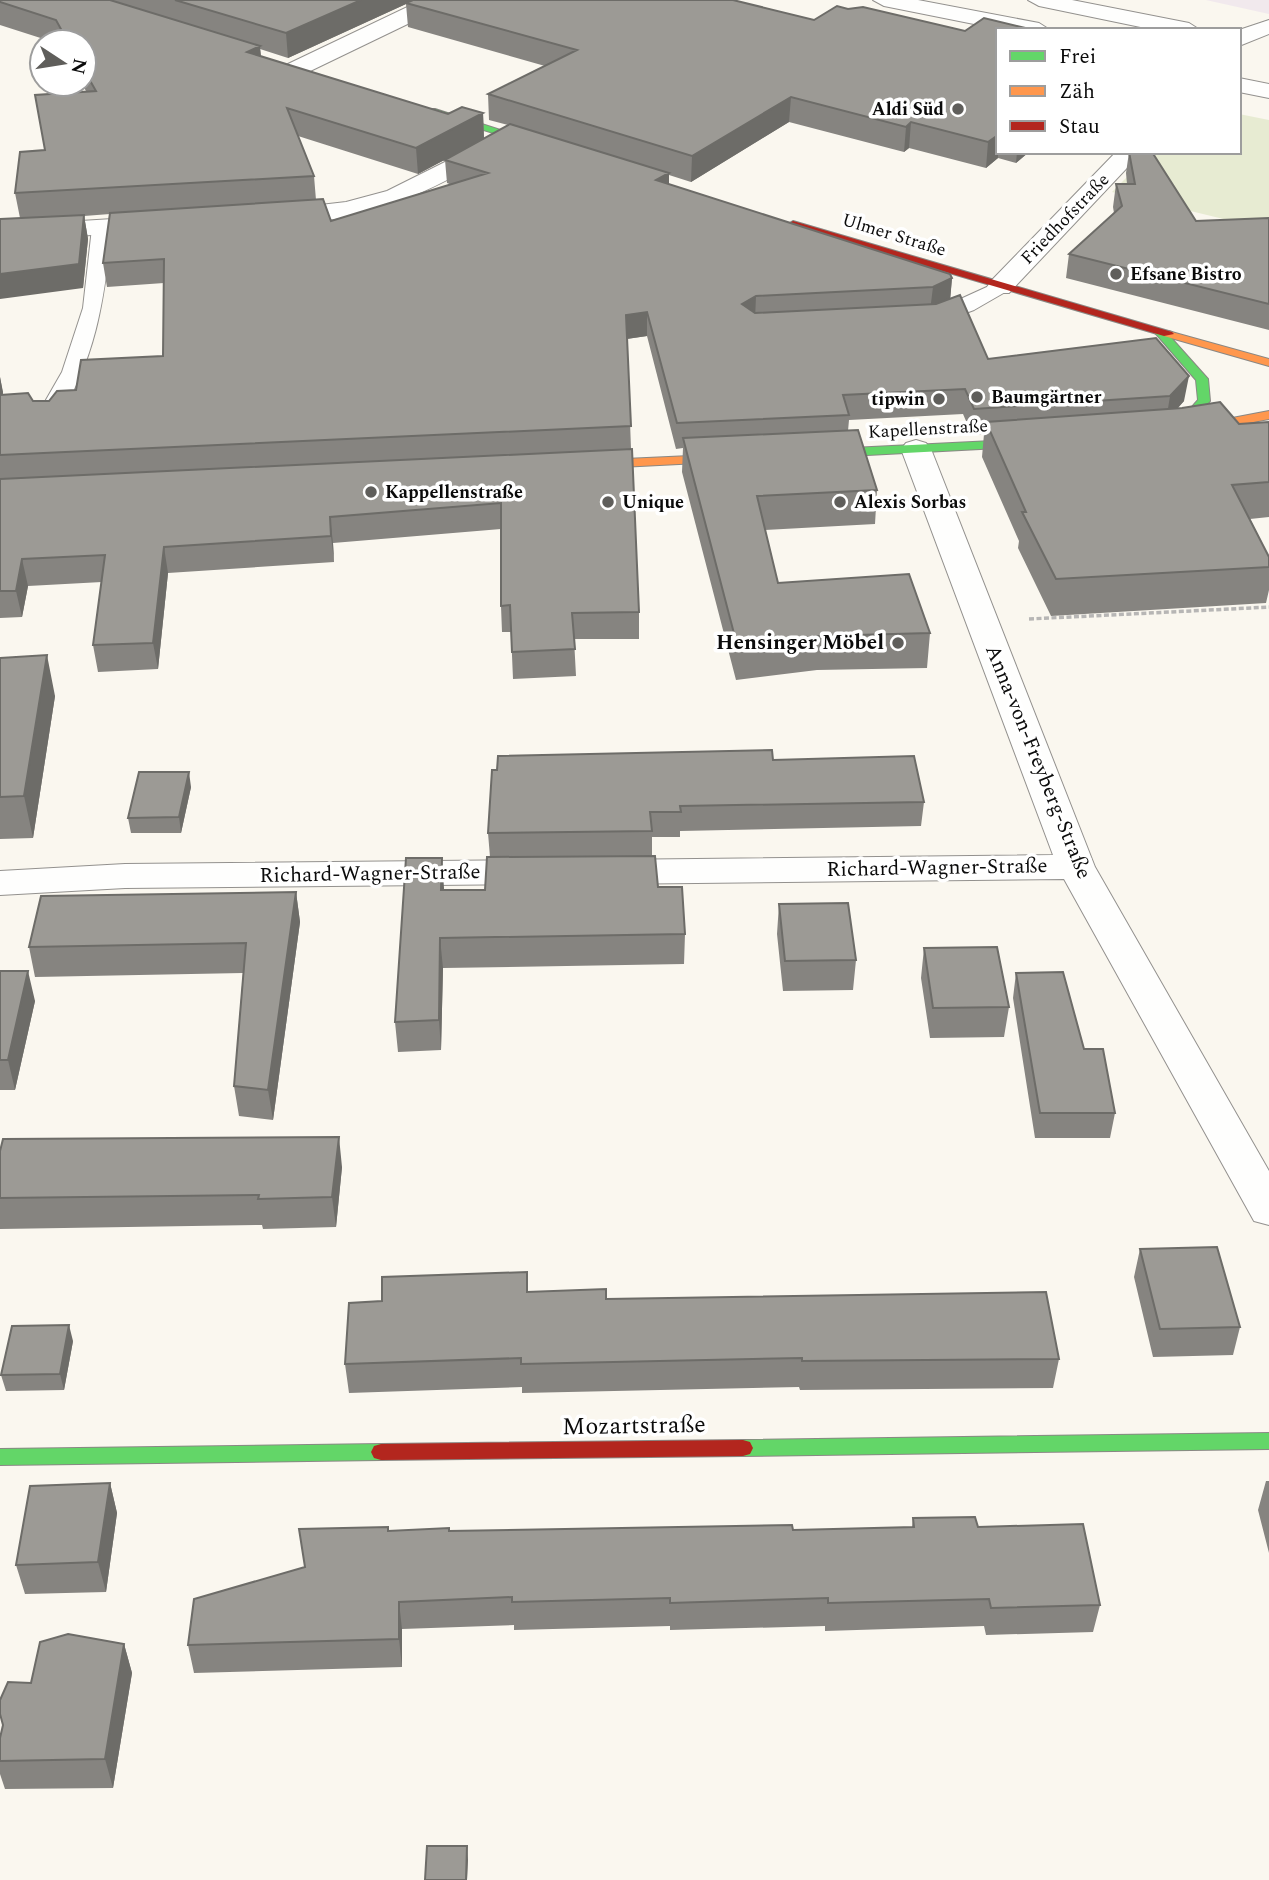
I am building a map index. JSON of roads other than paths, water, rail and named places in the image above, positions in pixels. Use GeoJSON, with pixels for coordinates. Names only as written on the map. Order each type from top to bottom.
{"type":"FeatureCollection","features":[{"type":"Feature","properties":{"kind":"street"},"geometry":{"type":"LineString","coordinates":[[289,67],[439,0]]}},
{"type":"Feature","properties":{"kind":"street"},"geometry":{"type":"LineString","coordinates":[[884,0],[1029,28]]}},
{"type":"Feature","properties":{"kind":"street"},"geometry":{"type":"LineString","coordinates":[[1040,0],[1179,28]]}},
{"type":"Feature","properties":{"kind":"street"},"geometry":{"type":"LineString","coordinates":[[1241,38],[1255,30],[1269,27]]}},
{"type":"Feature","properties":{"kind":"street"},"geometry":{"type":"LineString","coordinates":[[289,67],[321,77]]}},
{"type":"Feature","properties":{"kind":"street"},"geometry":{"type":"LineString","coordinates":[[1241,85],[1269,91]]}},
{"type":"Feature","properties":{"kind":"street"},"geometry":{"type":"LineString","coordinates":[[421,108],[563,152]]}},
{"type":"Feature","properties":{"kind":"street"},"geometry":{"type":"LineString","coordinates":[[248,219],[330,212],[388,199],[411,190],[510,135]]}},
{"type":"Feature","properties":{"kind":"street","name":"Friedhofstraße"},"geometry":{"type":"LineString","coordinates":[[1000,286],[1128,154]]}},
{"type":"Feature","properties":{"kind":"street","name":"Ulmer Straße"},"geometry":{"type":"LineString","coordinates":[[776,219],[1269,363]]}},
{"type":"Feature","properties":{"kind":"street"},"geometry":{"type":"LineString","coordinates":[[0,234],[181,223]]}},
{"type":"Feature","properties":{"kind":"street"},"geometry":{"type":"LineString","coordinates":[[1161,333],[1202,379],[1204,401],[1170,433],[1269,415]]}},
{"type":"Feature","properties":{"kind":"street","name":"Kapellenstraße"},"geometry":{"type":"LineString","coordinates":[[798,455],[1051,442]]}},
{"type":"Feature","properties":{"kind":"street","name":"Anna-von-Freyberg-Straße"},"geometry":{"type":"LineString","coordinates":[[916,449],[1076,867],[1267,1202]]}},
{"type":"Feature","properties":{"kind":"street"},"geometry":{"type":"LineString","coordinates":[[565,466],[757,457]]}},
{"type":"Feature","properties":{"kind":"street","name":"Richard-Wagner-Straße"},"geometry":{"type":"LineString","coordinates":[[0,883],[125,876],[1076,867]]}},
{"type":"Feature","properties":{"kind":"street","name":"Mozartstraße"},"geometry":{"type":"LineString","coordinates":[[0,1457],[1269,1441]]}},
{"type":"Feature","properties":{"kind":"lane"},"geometry":{"type":"LineString","coordinates":[[46,419],[73,372],[93,308],[102,228]]}},
{"type":"Feature","properties":{"kind":"lane"},"geometry":{"type":"LineString","coordinates":[[905,323],[943,318],[1000,286]]}},
{"type":"Feature","properties":{"kind":"place","name":"Aldi Süd"},"geometry":{"type":"Point","coordinates":[958,109]}},
{"type":"Feature","properties":{"kind":"place","name":"Efsane Bistro"},"geometry":{"type":"Point","coordinates":[1116,274]}},
{"type":"Feature","properties":{"kind":"place","name":"Baumgärtner"},"geometry":{"type":"Point","coordinates":[977,397]}},
{"type":"Feature","properties":{"kind":"place","name":"tipwin"},"geometry":{"type":"Point","coordinates":[939,399]}},
{"type":"Feature","properties":{"kind":"place","name":"Kappellenstraße"},"geometry":{"type":"Point","coordinates":[371,492]}},
{"type":"Feature","properties":{"kind":"place","name":"Unique"},"geometry":{"type":"Point","coordinates":[608,502]}},
{"type":"Feature","properties":{"kind":"place","name":"Alexis Sorbas"},"geometry":{"type":"Point","coordinates":[840,502]}},
{"type":"Feature","properties":{"kind":"place","name":"Hensinger Möbel"},"geometry":{"type":"Point","coordinates":[898,643]}}]}
